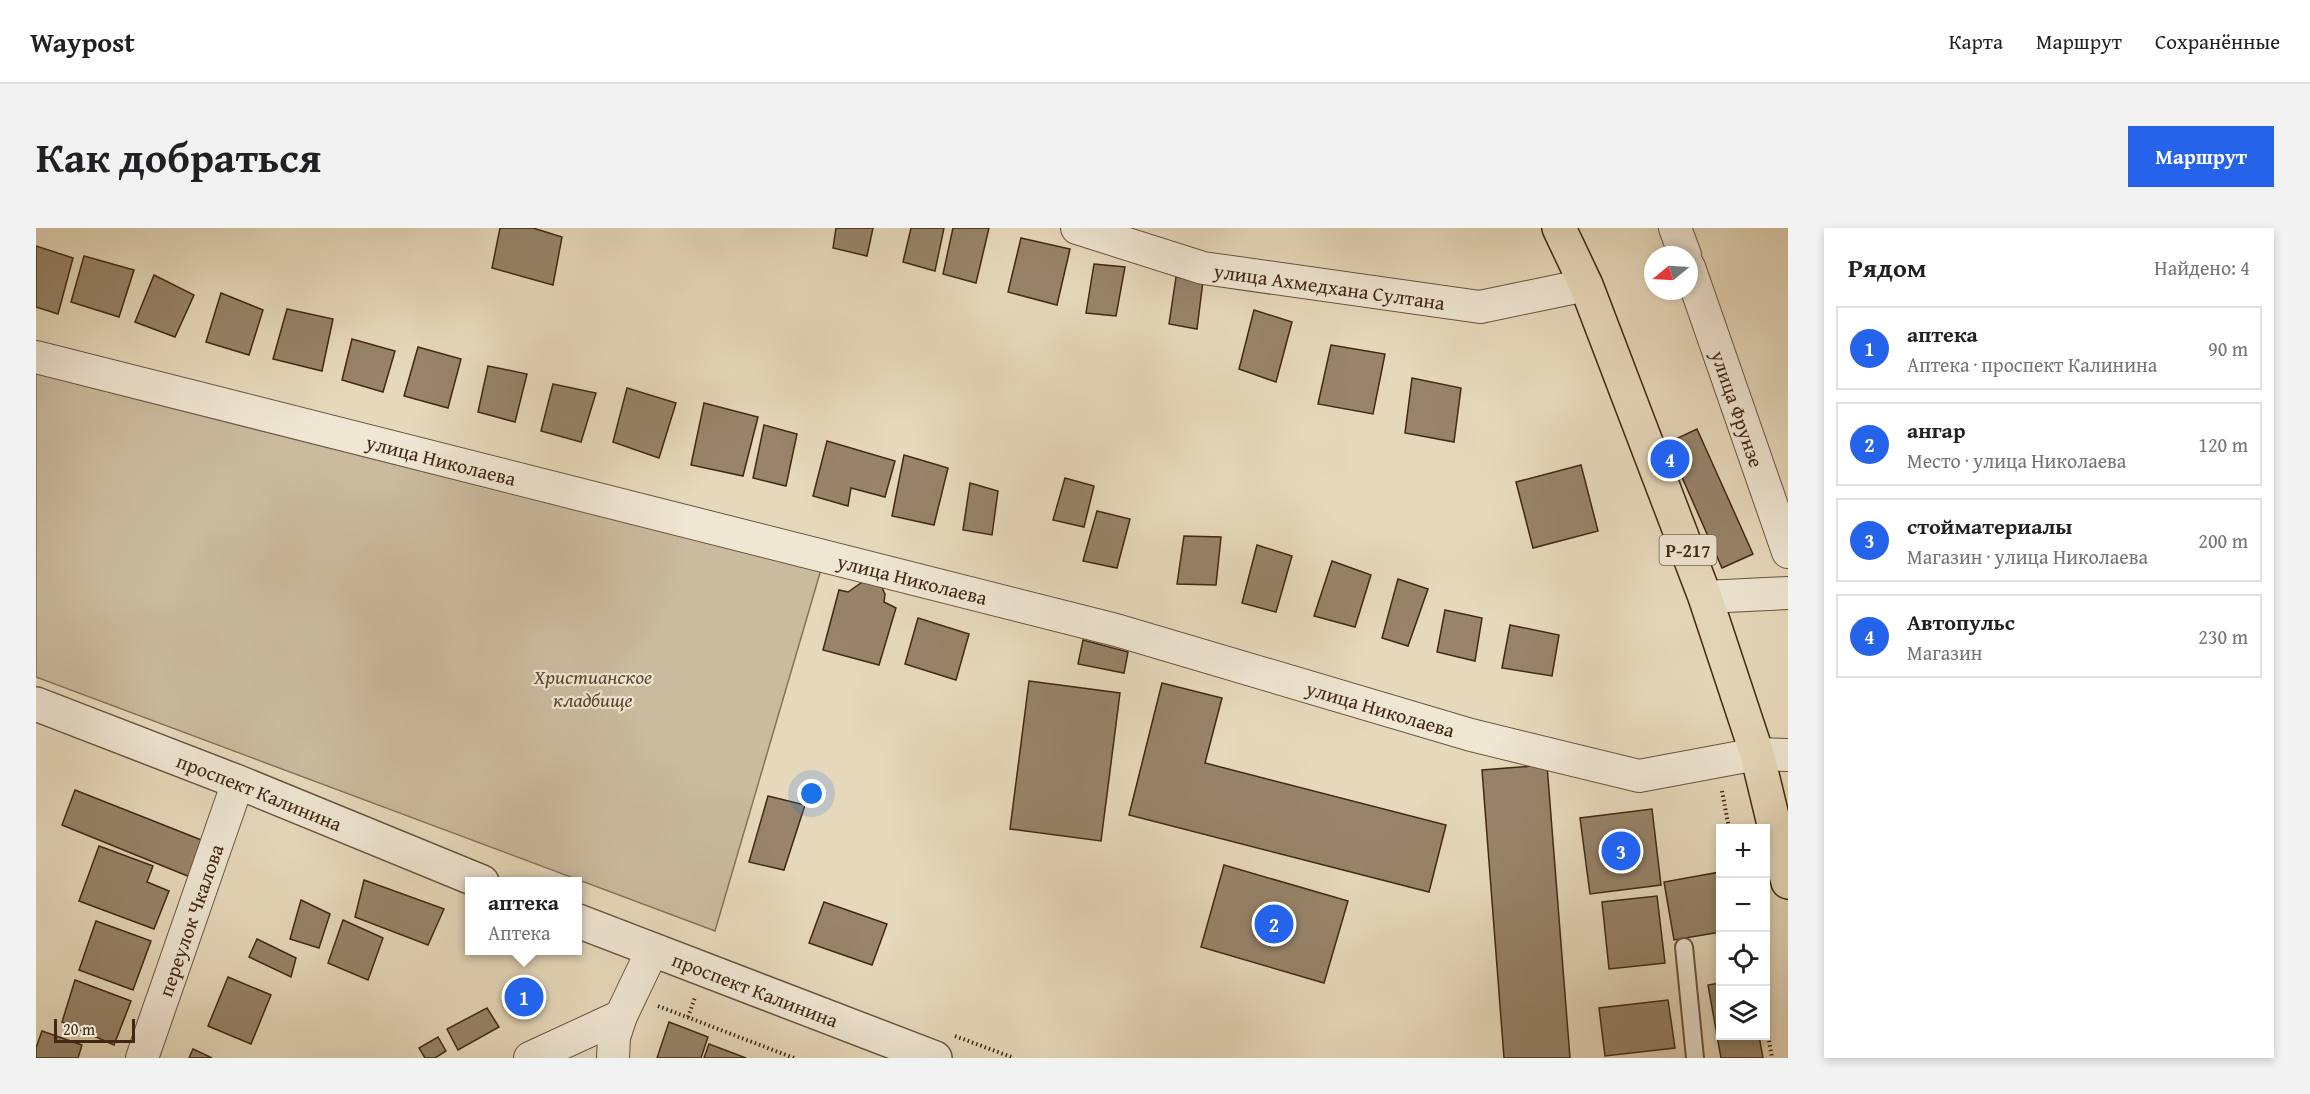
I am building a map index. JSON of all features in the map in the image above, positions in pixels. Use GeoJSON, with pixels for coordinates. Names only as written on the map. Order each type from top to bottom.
{"type":"FeatureCollection","features":[{"type":"Feature","properties":{"kind":"highway","name":"Р-217"},"geometry":{"type":"LineString","coordinates":[[1559,228],[1586,285],[1705,597],[1772,755],[1788,882]]}},
{"type":"Feature","properties":{"kind":"street","name":"улица Ахмедхана Султана"},"geometry":{"type":"LineString","coordinates":[[1077,228],[1203,268],[1480,307],[1586,285]]}},
{"type":"Feature","properties":{"kind":"street"},"geometry":{"type":"LineString","coordinates":[[1675,228],[1682,246]]}},
{"type":"Feature","properties":{"kind":"street","name":"улица Фрунзе"},"geometry":{"type":"LineString","coordinates":[[1698,293],[1788,552]]}},
{"type":"Feature","properties":{"kind":"street","name":"улица Николаева"},"geometry":{"type":"LineString","coordinates":[[36,357],[1116,630],[1471,735],[1639,776],[1716,762],[1772,755]]}},
{"type":"Feature","properties":{"kind":"street"},"geometry":{"type":"LineString","coordinates":[[1705,597],[1788,593]]}},
{"type":"Feature","properties":{"kind":"street","name":"проспект Калинина"},"geometry":{"type":"LineString","coordinates":[[36,704],[238,782],[470,877]]}},
{"type":"Feature","properties":{"kind":"street","name":"переулок Чкалова"},"geometry":{"type":"LineString","coordinates":[[142,1058],[238,782]]}},
{"type":"Feature","properties":{"kind":"street","name":"проспект Калинина"},"geometry":{"type":"LineString","coordinates":[[582,923],[934,1058]]}},
{"type":"Feature","properties":{"kind":"street"},"geometry":{"type":"LineString","coordinates":[[613,1058],[614,1037],[652,951]]}},
{"type":"Feature","properties":{"kind":"street"},"geometry":{"type":"LineString","coordinates":[[530,1058],[626,1006]]}},
{"type":"Feature","properties":{"kind":"lane"},"geometry":{"type":"LineString","coordinates":[[1684,947],[1695,1058]]}},
{"type":"Feature","properties":{"kind":"path"},"geometry":{"type":"LineString","coordinates":[[1716,762],[1728,824]]}},
{"type":"Feature","properties":{"kind":"path"},"geometry":{"type":"LineString","coordinates":[[626,1006],[794,1058]]}},
{"type":"Feature","properties":{"kind":"path"},"geometry":{"type":"LineString","coordinates":[[1769,1040],[1772,1058]]}},
{"type":"Feature","properties":{"kind":"green space","name":"Христианское кладбище"},"geometry":{"type":"Polygon","coordinates":[[[36,357],[825,556],[715,931],[582,881],[582,877],[571,877],[36,677],[36,357]]]}},
{"type":"Feature","properties":{"kind":"building"},"geometry":{"type":"Polygon","coordinates":[[[500,228],[533,228],[562,237],[553,285],[492,268],[500,228]]]}},
{"type":"Feature","properties":{"kind":"building"},"geometry":{"type":"Polygon","coordinates":[[[836,228],[873,228],[867,256],[833,248],[836,228]]]}},
{"type":"Feature","properties":{"kind":"building"},"geometry":{"type":"Polygon","coordinates":[[[911,228],[944,228],[935,271],[903,262],[911,228]]]}},
{"type":"Feature","properties":{"kind":"building"},"geometry":{"type":"Polygon","coordinates":[[[953,228],[989,228],[976,283],[943,274],[953,228]]]}},
{"type":"Feature","properties":{"kind":"building"},"geometry":{"type":"Polygon","coordinates":[[[1021,238],[1070,249],[1057,305],[1008,292],[1021,238]]]}},
{"type":"Feature","properties":{"kind":"building"},"geometry":{"type":"Polygon","coordinates":[[[36,246],[73,258],[58,314],[36,307],[36,246]]]}},
{"type":"Feature","properties":{"kind":"building"},"geometry":{"type":"Polygon","coordinates":[[[84,256],[134,270],[119,317],[71,302],[84,256]]]}},
{"type":"Feature","properties":{"kind":"building"},"geometry":{"type":"Polygon","coordinates":[[[1094,264],[1125,267],[1116,316],[1086,313],[1094,264]]]}},
{"type":"Feature","properties":{"kind":"building"},"geometry":{"type":"Polygon","coordinates":[[[154,275],[194,295],[175,337],[135,322],[154,275]]]}},
{"type":"Feature","properties":{"kind":"building"},"geometry":{"type":"Polygon","coordinates":[[[1176,277],[1203,281],[1197,329],[1169,324],[1176,277]]]}},
{"type":"Feature","properties":{"kind":"building"},"geometry":{"type":"Polygon","coordinates":[[[221,293],[263,310],[249,355],[206,342],[221,293]]]}},
{"type":"Feature","properties":{"kind":"building"},"geometry":{"type":"Polygon","coordinates":[[[287,309],[333,319],[322,371],[273,359],[287,309]]]}},
{"type":"Feature","properties":{"kind":"building"},"geometry":{"type":"Polygon","coordinates":[[[1254,310],[1292,322],[1276,382],[1239,369],[1254,310]]]}},
{"type":"Feature","properties":{"kind":"building"},"geometry":{"type":"Polygon","coordinates":[[[352,339],[395,351],[383,392],[342,380],[352,339]]]}},
{"type":"Feature","properties":{"kind":"building"},"geometry":{"type":"Polygon","coordinates":[[[1331,345],[1385,354],[1373,414],[1318,404],[1331,345]]]}},
{"type":"Feature","properties":{"kind":"building"},"geometry":{"type":"Polygon","coordinates":[[[418,347],[461,359],[448,408],[404,396],[418,347]]]}},
{"type":"Feature","properties":{"kind":"building"},"geometry":{"type":"Polygon","coordinates":[[[488,366],[527,374],[515,422],[478,412],[488,366]]]}},
{"type":"Feature","properties":{"kind":"building"},"geometry":{"type":"Polygon","coordinates":[[[1412,378],[1461,388],[1454,442],[1405,433],[1412,378]]]}},
{"type":"Feature","properties":{"kind":"building"},"geometry":{"type":"Polygon","coordinates":[[[553,384],[596,393],[581,442],[541,431],[553,384]]]}},
{"type":"Feature","properties":{"kind":"building"},"geometry":{"type":"Polygon","coordinates":[[[627,388],[676,403],[659,458],[613,442],[627,388]]]}},
{"type":"Feature","properties":{"kind":"building"},"geometry":{"type":"Polygon","coordinates":[[[704,403],[758,417],[743,476],[691,465],[704,403]]]}},
{"type":"Feature","properties":{"kind":"building"},"geometry":{"type":"Polygon","coordinates":[[[764,425],[797,434],[786,486],[753,478],[764,425]]]}},
{"type":"Feature","properties":{"kind":"building"},"geometry":{"type":"Polygon","coordinates":[[[1697,429],[1753,554],[1722,568],[1667,443],[1697,429]]]}},
{"type":"Feature","properties":{"kind":"building"},"geometry":{"type":"Polygon","coordinates":[[[827,441],[895,461],[885,497],[851,488],[848,506],[813,496],[827,441]]]}},
{"type":"Feature","properties":{"kind":"building"},"geometry":{"type":"Polygon","coordinates":[[[904,455],[948,468],[934,525],[892,516],[904,455]]]}},
{"type":"Feature","properties":{"kind":"building"},"geometry":{"type":"Polygon","coordinates":[[[1581,465],[1598,531],[1533,548],[1516,482],[1581,465]]]}},
{"type":"Feature","properties":{"kind":"building"},"geometry":{"type":"Polygon","coordinates":[[[1065,478],[1094,486],[1084,527],[1053,520],[1065,478]]]}},
{"type":"Feature","properties":{"kind":"building"},"geometry":{"type":"Polygon","coordinates":[[[970,483],[998,491],[992,535],[963,530],[970,483]]]}},
{"type":"Feature","properties":{"kind":"building"},"geometry":{"type":"Polygon","coordinates":[[[1097,511],[1130,519],[1117,568],[1083,561],[1097,511]]]}},
{"type":"Feature","properties":{"kind":"building"},"geometry":{"type":"Polygon","coordinates":[[[1184,536],[1221,537],[1216,585],[1177,584],[1184,536]]]}},
{"type":"Feature","properties":{"kind":"building"},"geometry":{"type":"Polygon","coordinates":[[[1257,545],[1292,556],[1276,612],[1242,603],[1257,545]]]}},
{"type":"Feature","properties":{"kind":"building"},"geometry":{"type":"Polygon","coordinates":[[[1332,561],[1371,575],[1355,627],[1314,616],[1332,561]]]}},
{"type":"Feature","properties":{"kind":"building"},"geometry":{"type":"Polygon","coordinates":[[[868,578],[880,583],[885,594],[884,602],[896,608],[879,665],[823,650],[839,590],[848,592],[868,578]]]}},
{"type":"Feature","properties":{"kind":"building"},"geometry":{"type":"Polygon","coordinates":[[[1398,579],[1428,589],[1408,646],[1382,638],[1398,579]]]}},
{"type":"Feature","properties":{"kind":"building"},"geometry":{"type":"Polygon","coordinates":[[[1445,610],[1482,618],[1475,661],[1437,652],[1445,610]]]}},
{"type":"Feature","properties":{"kind":"building"},"geometry":{"type":"Polygon","coordinates":[[[918,618],[969,634],[956,680],[905,664],[918,618]]]}},
{"type":"Feature","properties":{"kind":"building"},"geometry":{"type":"Polygon","coordinates":[[[1510,625],[1559,635],[1552,676],[1502,668],[1510,625]]]}},
{"type":"Feature","properties":{"kind":"building"},"geometry":{"type":"Polygon","coordinates":[[[1083,640],[1128,652],[1124,673],[1078,664],[1083,640]]]}},
{"type":"Feature","properties":{"kind":"building"},"geometry":{"type":"Polygon","coordinates":[[[1029,681],[1120,693],[1101,841],[1010,829],[1029,681]]]}},
{"type":"Feature","properties":{"kind":"building"},"geometry":{"type":"Polygon","coordinates":[[[1162,683],[1222,698],[1205,763],[1446,825],[1429,892],[1129,815],[1162,683]]]}},
{"type":"Feature","properties":{"kind":"building"},"geometry":{"type":"Polygon","coordinates":[[[1547,765],[1570,1058],[1504,1058],[1482,770],[1547,765]]]}},
{"type":"Feature","properties":{"kind":"building"},"geometry":{"type":"Polygon","coordinates":[[[75,790],[204,841],[190,877],[62,825],[75,790]]]}},
{"type":"Feature","properties":{"kind":"building"},"geometry":{"type":"Polygon","coordinates":[[[768,796],[805,805],[784,870],[749,862],[768,796]]]}},
{"type":"Feature","properties":{"kind":"building"},"geometry":{"type":"Polygon","coordinates":[[[1652,809],[1661,885],[1590,894],[1580,818],[1652,809]]]}},
{"type":"Feature","properties":{"kind":"building"},"geometry":{"type":"Polygon","coordinates":[[[99,846],[153,866],[147,882],[169,891],[154,929],[79,901],[99,846]]]}},
{"type":"Feature","properties":{"kind":"building"},"geometry":{"type":"Polygon","coordinates":[[[1224,865],[1348,901],[1324,983],[1201,947],[1224,865]]]}},
{"type":"Feature","properties":{"kind":"building"},"geometry":{"type":"Polygon","coordinates":[[[1716,873],[1716,933],[1674,940],[1664,882],[1716,873]]]}},
{"type":"Feature","properties":{"kind":"building"},"geometry":{"type":"Polygon","coordinates":[[[364,880],[444,909],[428,945],[355,917],[364,880]]]}},
{"type":"Feature","properties":{"kind":"building"},"geometry":{"type":"Polygon","coordinates":[[[1657,896],[1665,963],[1609,969],[1602,902],[1657,896]]]}},
{"type":"Feature","properties":{"kind":"building"},"geometry":{"type":"Polygon","coordinates":[[[301,900],[330,914],[319,948],[290,939],[301,900]]]}},
{"type":"Feature","properties":{"kind":"building"},"geometry":{"type":"Polygon","coordinates":[[[824,902],[887,924],[872,965],[809,943],[824,902]]]}},
{"type":"Feature","properties":{"kind":"building"},"geometry":{"type":"Polygon","coordinates":[[[343,920],[383,938],[368,980],[328,963],[343,920]]]}},
{"type":"Feature","properties":{"kind":"building"},"geometry":{"type":"Polygon","coordinates":[[[96,921],[151,941],[133,990],[79,970],[96,921]]]}},
{"type":"Feature","properties":{"kind":"building"},"geometry":{"type":"Polygon","coordinates":[[[257,939],[296,958],[291,977],[249,957],[257,939]]]}},
{"type":"Feature","properties":{"kind":"building"},"geometry":{"type":"Polygon","coordinates":[[[228,977],[271,995],[251,1044],[208,1026],[228,977]]]}},
{"type":"Feature","properties":{"kind":"building"},"geometry":{"type":"Polygon","coordinates":[[[75,980],[131,1001],[114,1045],[62,1022],[75,980]]]}},
{"type":"Feature","properties":{"kind":"building"},"geometry":{"type":"Polygon","coordinates":[[[1716,984],[1716,1030],[1708,985],[1716,984]]]}},
{"type":"Feature","properties":{"kind":"building"},"geometry":{"type":"Polygon","coordinates":[[[1668,1000],[1675,1048],[1605,1056],[1599,1008],[1668,1000]]]}},
{"type":"Feature","properties":{"kind":"building"},"geometry":{"type":"Polygon","coordinates":[[[487,1008],[499,1027],[458,1050],[447,1029],[487,1008]]]}},
{"type":"Feature","properties":{"kind":"building"},"geometry":{"type":"Polygon","coordinates":[[[669,1022],[708,1037],[701,1058],[657,1058],[669,1022]]]}},
{"type":"Feature","properties":{"kind":"building"},"geometry":{"type":"Polygon","coordinates":[[[42,1031],[82,1045],[78,1058],[36,1058],[36,1048],[42,1031]]]}},
{"type":"Feature","properties":{"kind":"building"},"geometry":{"type":"Polygon","coordinates":[[[438,1037],[446,1051],[435,1058],[425,1058],[419,1048],[438,1037]]]}},
{"type":"Feature","properties":{"kind":"building"},"geometry":{"type":"Polygon","coordinates":[[[1718,1040],[1760,1040],[1763,1058],[1721,1058],[1718,1040]]]}},
{"type":"Feature","properties":{"kind":"building"},"geometry":{"type":"Polygon","coordinates":[[[709,1044],[746,1058],[704,1058],[709,1044]]]}},
{"type":"Feature","properties":{"kind":"building"},"geometry":{"type":"Polygon","coordinates":[[[193,1049],[212,1058],[189,1058],[193,1049]]]}},
{"type":"Feature","properties":{"kind":"place","name":"Автопульс"},"geometry":{"type":"Point","coordinates":[1670,459]}},
{"type":"Feature","properties":{"kind":"place","name":"стойматериалы"},"geometry":{"type":"Point","coordinates":[1621,851]}},
{"type":"Feature","properties":{"kind":"place","name":"ангар"},"geometry":{"type":"Point","coordinates":[1274,924]}},
{"type":"Feature","properties":{"kind":"place","name":"аптека"},"geometry":{"type":"Point","coordinates":[524,997]}}]}
